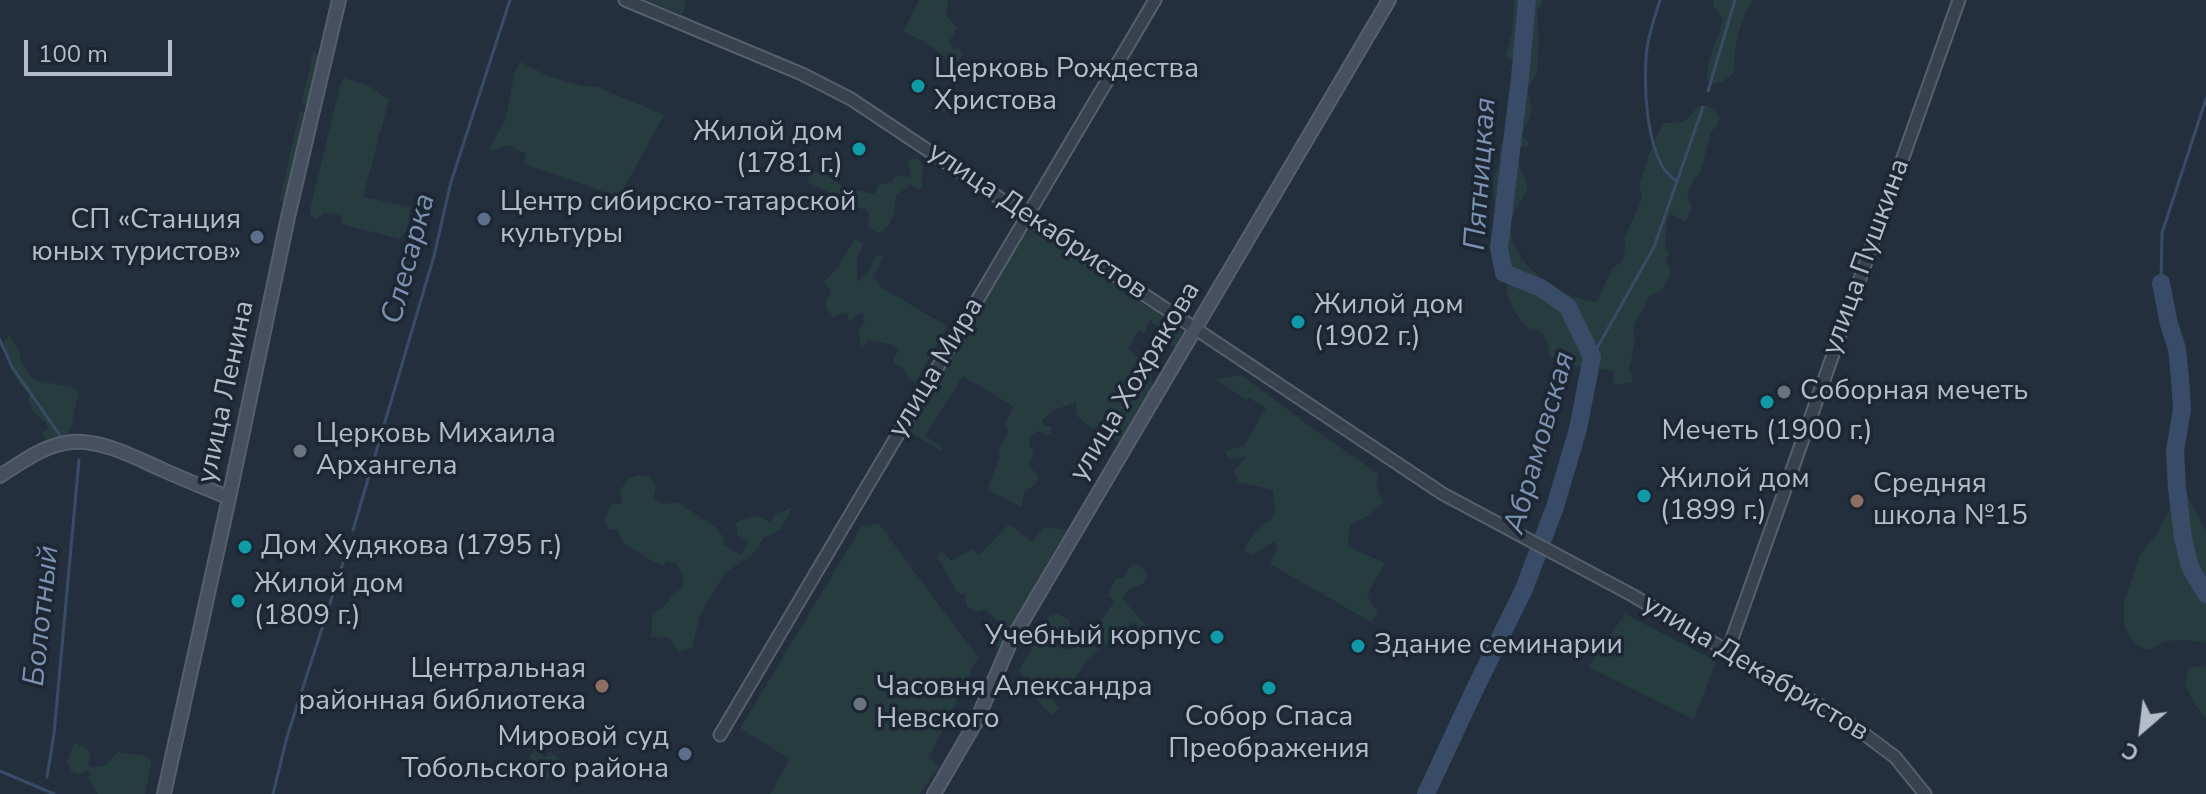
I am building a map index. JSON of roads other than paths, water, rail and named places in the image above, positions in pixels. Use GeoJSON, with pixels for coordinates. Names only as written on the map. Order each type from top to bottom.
{"type":"FeatureCollection","features":[{"type":"Feature","properties":{"kind":"main road","name":"улица Ленина"},"geometry":{"type":"LineString","coordinates":[[164,794],[288,217],[339,0]]}},
{"type":"Feature","properties":{"kind":"main road","name":"улица Хохрякова"},"geometry":{"type":"LineString","coordinates":[[934,794],[976,722],[1011,641],[1389,0]]}},
{"type":"Feature","properties":{"kind":"main road"},"geometry":{"type":"LineString","coordinates":[[0,476],[44,450],[84,442],[128,455],[229,498]]}},
{"type":"Feature","properties":{"kind":"street","name":"улица Декабристов"},"geometry":{"type":"LineString","coordinates":[[625,0],[830,87],[876,114],[1443,494],[1728,650],[1872,738],[1895,757],[1925,794]]}},
{"type":"Feature","properties":{"kind":"street","name":"улица Мира"},"geometry":{"type":"LineString","coordinates":[[720,735],[1155,0]]}},
{"type":"Feature","properties":{"kind":"street","name":"улица Пушкина"},"geometry":{"type":"LineString","coordinates":[[1728,650],[1959,0]]}},
{"type":"Feature","properties":{"kind":"waterway","name":"Слесарка"},"geometry":{"type":"LineString","coordinates":[[353,530],[434,256],[451,182],[510,0]]}},
{"type":"Feature","properties":{"kind":"waterway","name":"Абрамовская"},"geometry":{"type":"LineString","coordinates":[[1426,794],[1524,589],[1555,507],[1578,429],[1592,357],[1568,307],[1541,288],[1504,273],[1499,248],[1527,0]]}},
{"type":"Feature","properties":{"kind":"waterway"},"geometry":{"type":"LineString","coordinates":[[1660,0],[1646,54],[1646,102],[1658,158],[1665,171],[1677,182]]}},
{"type":"Feature","properties":{"kind":"waterway","name":"Абрамовская"},"geometry":{"type":"LineString","coordinates":[[1708,91],[1735,0]]}},
{"type":"Feature","properties":{"kind":"waterway"},"geometry":{"type":"LineString","coordinates":[[2161,283],[2162,233],[2206,99]]}},
{"type":"Feature","properties":{"kind":"waterway","name":"Абрамовская"},"geometry":{"type":"LineString","coordinates":[[1592,357],[1654,247],[1703,107]]}},
{"type":"Feature","properties":{"kind":"waterway"},"geometry":{"type":"LineString","coordinates":[[2161,283],[2177,349],[2180,378],[2182,409],[2175,451],[2183,538],[2190,567],[2206,594]]}},
{"type":"Feature","properties":{"kind":"waterway","name":"Болотный"},"geometry":{"type":"LineString","coordinates":[[0,340],[12,367],[62,438]]}},
{"type":"Feature","properties":{"kind":"waterway","name":"Болотный"},"geometry":{"type":"LineString","coordinates":[[47,777],[54,734],[79,460]]}},
{"type":"Feature","properties":{"kind":"waterway","name":"Слесарка"},"geometry":{"type":"LineString","coordinates":[[273,794],[287,737],[343,563]]}},
{"type":"Feature","properties":{"kind":"waterway"},"geometry":{"type":"LineString","coordinates":[[0,771],[54,794]]}},
{"type":"Feature","properties":{"kind":"place","name":"Церковь Рождества Христова"},"geometry":{"type":"Point","coordinates":[918,86]}},
{"type":"Feature","properties":{"kind":"place","name":"Жилой дом (1781 г.)"},"geometry":{"type":"Point","coordinates":[859,149]}},
{"type":"Feature","properties":{"kind":"place","name":"Центр сибирско-татарской культуры"},"geometry":{"type":"Point","coordinates":[484,219]}},
{"type":"Feature","properties":{"kind":"place","name":"СП «Станция юных туристов»"},"geometry":{"type":"Point","coordinates":[257,237]}},
{"type":"Feature","properties":{"kind":"place","name":"Жилой дом (1902 г.)"},"geometry":{"type":"Point","coordinates":[1298,322]}},
{"type":"Feature","properties":{"kind":"place","name":"Соборная мечеть"},"geometry":{"type":"Point","coordinates":[1784,392]}},
{"type":"Feature","properties":{"kind":"place","name":"Мечеть (1900 г.)"},"geometry":{"type":"Point","coordinates":[1767,402]}},
{"type":"Feature","properties":{"kind":"place","name":"Церковь Михаила Архангела"},"geometry":{"type":"Point","coordinates":[300,451]}},
{"type":"Feature","properties":{"kind":"place","name":"Жилой дом (1899 г.)"},"geometry":{"type":"Point","coordinates":[1644,496]}},
{"type":"Feature","properties":{"kind":"place","name":"Средняя школа №15"},"geometry":{"type":"Point","coordinates":[1857,501]}},
{"type":"Feature","properties":{"kind":"place","name":"Дом Худякова (1795 г.)"},"geometry":{"type":"Point","coordinates":[245,547]}},
{"type":"Feature","properties":{"kind":"place","name":"Жилой дом (1809 г.)"},"geometry":{"type":"Point","coordinates":[238,601]}},
{"type":"Feature","properties":{"kind":"place","name":"Учебный корпус"},"geometry":{"type":"Point","coordinates":[1217,637]}},
{"type":"Feature","properties":{"kind":"place","name":"Здание семинарии"},"geometry":{"type":"Point","coordinates":[1358,646]}},
{"type":"Feature","properties":{"kind":"place","name":"Центральная районная библиотека"},"geometry":{"type":"Point","coordinates":[602,686]}},
{"type":"Feature","properties":{"kind":"place","name":"Собор Спаса Преображения"},"geometry":{"type":"Point","coordinates":[1269,688]}},
{"type":"Feature","properties":{"kind":"place","name":"Часовня Александра Невского"},"geometry":{"type":"Point","coordinates":[860,704]}},
{"type":"Feature","properties":{"kind":"place","name":"Мировой суд Тобольского района"},"geometry":{"type":"Point","coordinates":[685,754]}},
{"type":"Feature","properties":{"kind":"water label","name":"Пятницкая"},"geometry":{"type":"Point","coordinates":[1482,174]}}]}
